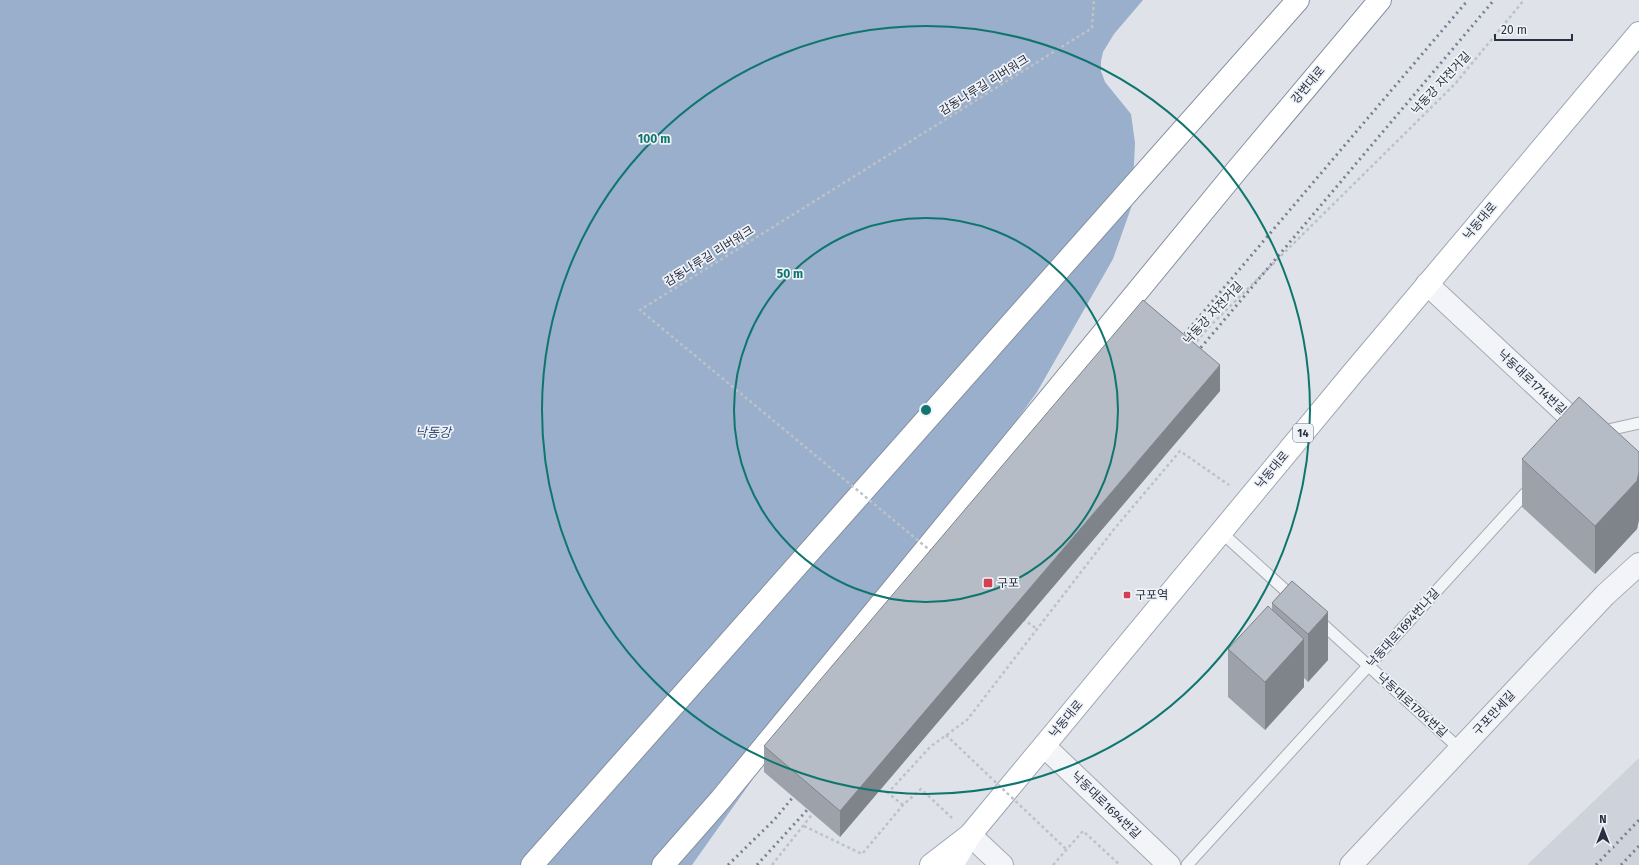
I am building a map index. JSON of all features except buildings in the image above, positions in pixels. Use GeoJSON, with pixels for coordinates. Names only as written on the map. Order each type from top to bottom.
{"type":"FeatureCollection","features":[{"type":"Feature","properties":{"kind":"main road"},"geometry":{"type":"LineString","coordinates":[[532,865],[1298,0]]}},
{"type":"Feature","properties":{"kind":"main road","name":"강변대로"},"geometry":{"type":"LineString","coordinates":[[663,865],[726,793],[1237,170],[1380,0]]}},
{"type":"Feature","properties":{"kind":"main road","name":"낙동대로"},"geometry":{"type":"LineString","coordinates":[[952,865],[970,835],[1427,284],[1639,33]]}},
{"type":"Feature","properties":{"kind":"main road","name":"14"},"geometry":{"type":"LineString","coordinates":[[932,865],[970,835]]}},
{"type":"Feature","properties":{"kind":"street","name":"낙동대로1714번길"},"geometry":{"type":"LineString","coordinates":[[1427,284],[1582,438],[1605,450]]}},
{"type":"Feature","properties":{"kind":"street","name":"구포만세길"},"geometry":{"type":"LineString","coordinates":[[1351,865],[1605,595],[1639,564]]}},
{"type":"Feature","properties":{"kind":"street","name":"낙동대로1694번길"},"geometry":{"type":"LineString","coordinates":[[1044,746],[1169,865]]}},
{"type":"Feature","properties":{"kind":"street"},"geometry":{"type":"LineString","coordinates":[[970,835],[1002,865]]}},
{"type":"Feature","properties":{"kind":"lane"},"geometry":{"type":"LineString","coordinates":[[1582,438],[1639,423]]}},
{"type":"Feature","properties":{"kind":"lane","name":"낙동대로1694번나길"},"geometry":{"type":"LineString","coordinates":[[1187,865],[1538,479]]}},
{"type":"Feature","properties":{"kind":"lane","name":"낙동대로1704번길"},"geometry":{"type":"LineString","coordinates":[[1221,532],[1460,749]]}},
{"type":"Feature","properties":{"kind":"path","name":"감동나루길 리버워크"},"geometry":{"type":"LineString","coordinates":[[938,556],[640,310],[1092,28],[1094,0]]}},
{"type":"Feature","properties":{"kind":"path","name":"낙동강 자전거길"},"geometry":{"type":"LineString","coordinates":[[1188,352],[1208,328],[1455,84],[1524,0]]}},
{"type":"Feature","properties":{"kind":"path"},"geometry":{"type":"LineString","coordinates":[[903,805],[888,793],[930,747],[967,720],[1115,528],[1180,451],[1249,498]]}},
{"type":"Feature","properties":{"kind":"path"},"geometry":{"type":"LineString","coordinates":[[1019,616],[1037,629]]}},
{"type":"Feature","properties":{"kind":"path"},"geometry":{"type":"LineString","coordinates":[[946,735],[1067,850]]}},
{"type":"Feature","properties":{"kind":"path"},"geometry":{"type":"LineString","coordinates":[[804,826],[862,854],[903,805],[921,788],[970,835]]}},
{"type":"Feature","properties":{"kind":"path"},"geometry":{"type":"LineString","coordinates":[[772,865],[818,808]]}},
{"type":"Feature","properties":{"kind":"path"},"geometry":{"type":"LineString","coordinates":[[1053,865],[1083,832],[1120,865]]}},
{"type":"Feature","properties":{"kind":"shaded area"},"geometry":{"type":"Polygon","coordinates":[[[1639,758],[1639,865],[1527,865],[1639,758]]]}},
{"type":"Feature","properties":{"kind":"water","name":"낙동강"},"geometry":{"type":"Polygon","coordinates":[[[0,0],[1143,0],[1114,34],[1103,52],[1101,61],[1101,71],[1105,82],[1131,114],[1135,143],[1132,205],[1113,259],[1037,392],[830,680],[755,776],[692,865],[0,865],[0,0]]]}},
{"type":"Feature","properties":{"kind":"railway"},"geometry":{"type":"LineString","coordinates":[[1177,343],[1468,0]]}},
{"type":"Feature","properties":{"kind":"railway"},"geometry":{"type":"LineString","coordinates":[[1193,357],[1494,0]]}},
{"type":"Feature","properties":{"kind":"railway"},"geometry":{"type":"LineString","coordinates":[[728,865],[775,819],[793,797]]}},
{"type":"Feature","properties":{"kind":"railway"},"geometry":{"type":"LineString","coordinates":[[757,865],[808,809]]}},
{"type":"Feature","properties":{"kind":"railway"},"geometry":{"type":"LineString","coordinates":[[1596,865],[1639,820]]}},
{"type":"Feature","properties":{"kind":"railway"},"geometry":{"type":"LineString","coordinates":[[1621,865],[1639,846]]}},
{"type":"Feature","properties":{"kind":"place","name":"구포"},"geometry":{"type":"Point","coordinates":[988,583]}},
{"type":"Feature","properties":{"kind":"place","name":"구포역"},"geometry":{"type":"Point","coordinates":[1127,595]}}]}
